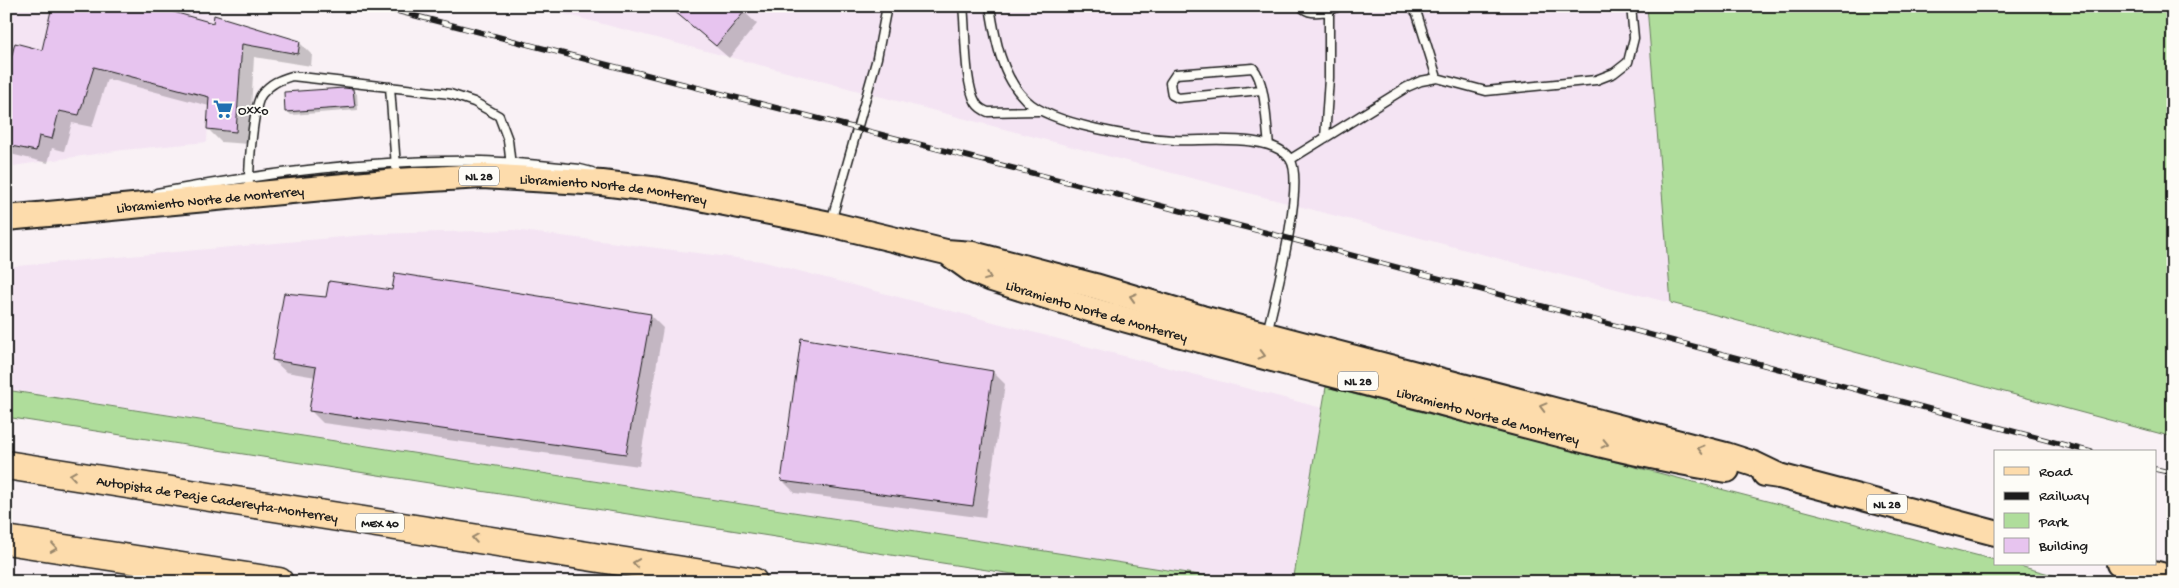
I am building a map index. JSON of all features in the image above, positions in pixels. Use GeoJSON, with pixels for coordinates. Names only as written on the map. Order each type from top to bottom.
{"type":"FeatureCollection","features":[{"type":"Feature","properties":{"kind":"highway","name":"Autopista de Peaje Cadereyta-Monterrey"},"geometry":{"type":"LineString","coordinates":[[6,464],[753,582]]}},
{"type":"Feature","properties":{"kind":"highway"},"geometry":{"type":"LineString","coordinates":[[6,540],[279,582]]}},
{"type":"Feature","properties":{"kind":"main road","name":"Libramiento Norte de Monterrey"},"geometry":{"type":"LineString","coordinates":[[6,218],[56,213],[248,186],[397,172],[482,176],[511,171],[659,190],[830,224],[946,252],[973,254],[1096,286],[1202,318],[1726,455],[1780,476]]}},
{"type":"Feature","properties":{"kind":"main road","name":"Libramiento Norte de Monterrey"},"geometry":{"type":"LineString","coordinates":[[946,252],[973,271],[992,279],[1104,312],[1443,403],[1679,461],[1780,476],[1994,533]]}},
{"type":"Feature","properties":{"kind":"main road"},"geometry":{"type":"LineString","coordinates":[[1104,312],[1156,319],[1240,335],[1267,335],[1300,354],[1398,382],[1426,393],[1443,403]]}},
{"type":"Feature","properties":{"kind":"main road"},"geometry":{"type":"LineString","coordinates":[[2127,566],[2173,578]]}},
{"type":"Feature","properties":{"kind":"lane"},"geometry":{"type":"LineString","coordinates":[[830,224],[877,58],[887,6]]}},
{"type":"Feature","properties":{"kind":"lane"},"geometry":{"type":"LineString","coordinates":[[963,6],[968,71],[976,104],[981,109],[988,112],[1039,111],[1081,124],[1127,134],[1173,140],[1230,140],[1268,145],[1281,150],[1291,159],[1295,190],[1267,335]]}},
{"type":"Feature","properties":{"kind":"lane"},"geometry":{"type":"LineString","coordinates":[[990,6],[996,39],[1012,82],[1025,99],[1039,111]]}},
{"type":"Feature","properties":{"kind":"lane"},"geometry":{"type":"LineString","coordinates":[[1302,6],[1304,9],[1315,13],[1329,11],[1339,6]]}},
{"type":"Feature","properties":{"kind":"lane"},"geometry":{"type":"LineString","coordinates":[[1411,6],[1417,14],[1437,78]]}},
{"type":"Feature","properties":{"kind":"lane"},"geometry":{"type":"LineString","coordinates":[[1291,159],[1407,87],[1421,81],[1437,78],[1486,91],[1596,80],[1614,73],[1628,62],[1634,38],[1632,6]]}},
{"type":"Feature","properties":{"kind":"lane"},"geometry":{"type":"LineString","coordinates":[[1325,138],[1329,78],[1329,11]]}},
{"type":"Feature","properties":{"kind":"lane"},"geometry":{"type":"LineString","coordinates":[[1261,90],[1178,98],[1172,95],[1170,83],[1176,74],[1253,68],[1259,75],[1261,90],[1268,145]]}},
{"type":"Feature","properties":{"kind":"lane"},"geometry":{"type":"LineString","coordinates":[[150,194],[248,186],[255,114],[261,95],[274,82],[292,76],[450,94],[474,102],[499,116],[508,140],[511,171]]}},
{"type":"Feature","properties":{"kind":"lane"},"geometry":{"type":"LineString","coordinates":[[390,87],[397,172]]}},
{"type":"Feature","properties":{"kind":"lane"},"geometry":{"type":"LineString","coordinates":[[56,213],[131,197]]}},
{"type":"Feature","properties":{"kind":"shaded area"},"geometry":{"type":"Polygon","coordinates":[[[6,6],[183,6],[214,15],[207,142],[123,150],[6,167],[6,6]]]}},
{"type":"Feature","properties":{"kind":"shaded area"},"geometry":{"type":"Polygon","coordinates":[[[534,6],[1647,6],[1671,303],[1550,272],[534,6]]]}},
{"type":"Feature","properties":{"kind":"shaded area"},"geometry":{"type":"Polygon","coordinates":[[[513,230],[761,261],[1322,408],[1293,582],[1244,582],[6,389],[6,267],[376,234],[513,230]]]}},
{"type":"Feature","properties":{"kind":"green space"},"geometry":{"type":"Polygon","coordinates":[[[1647,6],[2173,6],[2173,437],[1671,303],[1647,6]]]}},
{"type":"Feature","properties":{"kind":"green space"},"geometry":{"type":"Polygon","coordinates":[[[1326,387],[1994,560],[1994,566],[2019,566],[2079,582],[1293,582],[1326,387]]]}},
{"type":"Feature","properties":{"kind":"green space"},"geometry":{"type":"Polygon","coordinates":[[[6,390],[1245,582],[1064,582],[6,417],[6,390]]]}},
{"type":"Feature","properties":{"kind":"building"},"geometry":{"type":"Polygon","coordinates":[[[52,6],[152,6],[213,23],[214,15],[300,41],[298,54],[242,44],[236,132],[207,129],[209,97],[94,67],[79,115],[59,111],[52,139],[39,136],[36,151],[6,145],[6,117],[11,99],[6,98],[6,78],[15,43],[42,50],[52,6]]]}},
{"type":"Feature","properties":{"kind":"building"},"geometry":{"type":"Polygon","coordinates":[[[668,6],[749,6],[716,46],[668,6]]]}},
{"type":"Feature","properties":{"kind":"building"},"geometry":{"type":"Polygon","coordinates":[[[353,89],[355,107],[285,112],[284,92],[353,89]]]}},
{"type":"Feature","properties":{"kind":"building"},"geometry":{"type":"Polygon","coordinates":[[[395,273],[651,314],[626,454],[309,411],[316,367],[272,360],[284,293],[326,297],[329,281],[392,290],[395,273]]]}},
{"type":"Feature","properties":{"kind":"building"},"geometry":{"type":"Polygon","coordinates":[[[801,338],[993,371],[973,506],[781,481],[801,338]]]}},
{"type":"Feature","properties":{"kind":"railway"},"geometry":{"type":"LineString","coordinates":[[377,6],[1287,238],[2083,450]]}},
{"type":"Feature","properties":{"kind":"railway"},"geometry":{"type":"LineString","coordinates":[[2156,469],[2173,473]]}},
{"type":"Feature","properties":{"kind":"place","name":"Oxxo"},"geometry":{"type":"Point","coordinates":[223,109]}}]}
